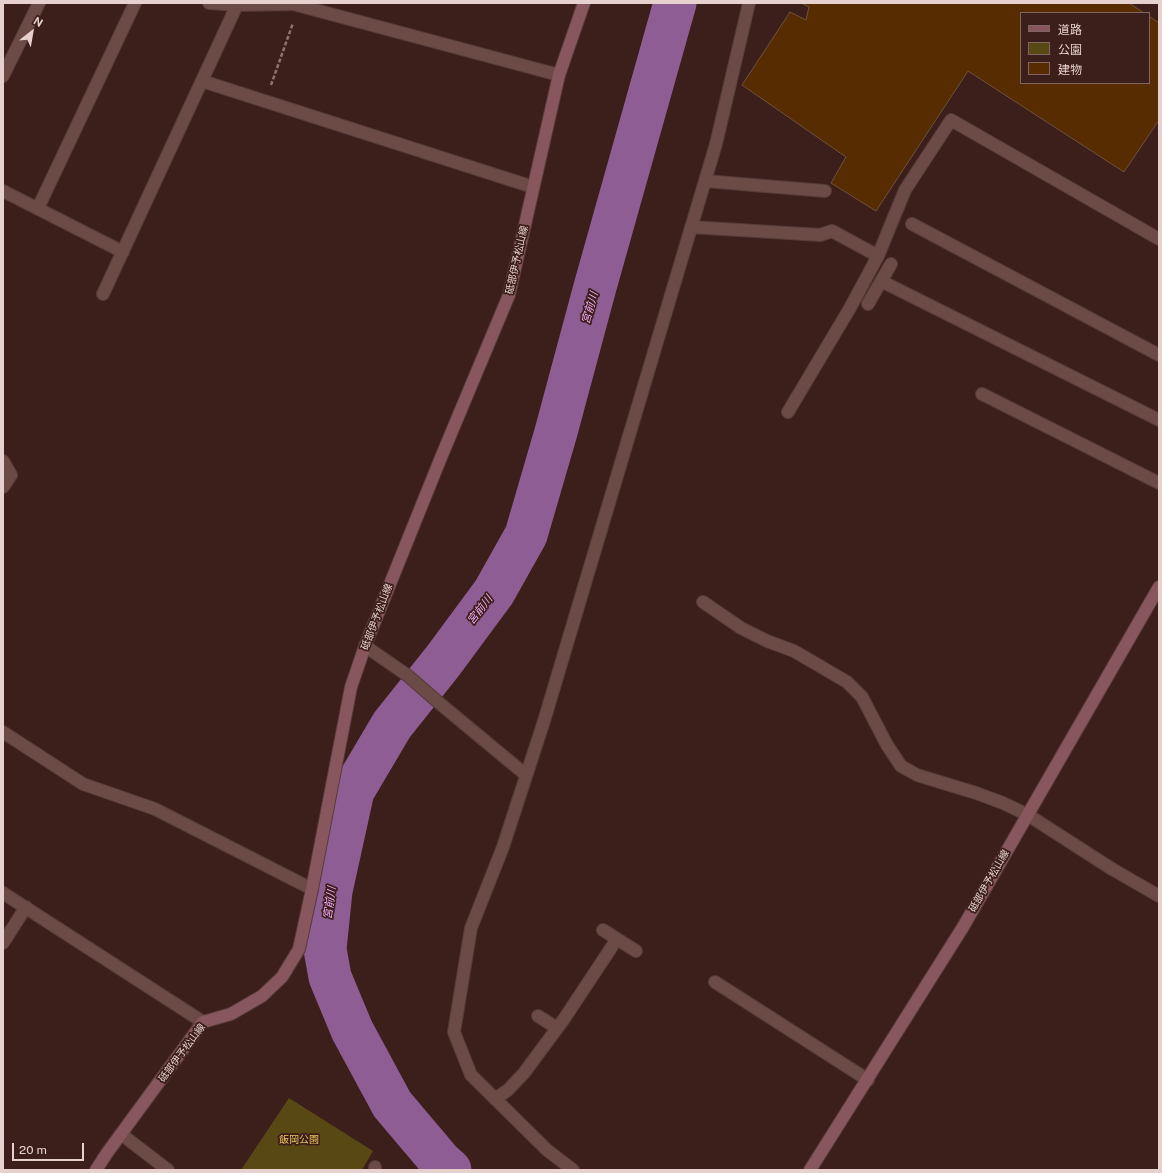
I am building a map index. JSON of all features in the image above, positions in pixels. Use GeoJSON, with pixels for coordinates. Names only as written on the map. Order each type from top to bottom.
{"type":"FeatureCollection","features":[{"type":"Feature","properties":{"kind":"main road","name":"砥部伊予松山線"},"geometry":{"type":"LineString","coordinates":[[96,1170],[203,1022],[231,1014],[262,996],[282,977],[299,949],[351,687],[365,646],[442,455],[509,295],[559,75],[584,3]]}},
{"type":"Feature","properties":{"kind":"main road","name":"砥部伊予松山線"},"geometry":{"type":"LineString","coordinates":[[810,1170],[963,927],[1159,587]]}},
{"type":"Feature","properties":{"kind":"street"},"geometry":{"type":"LineString","coordinates":[[3,76],[39,3]]}},
{"type":"Feature","properties":{"kind":"street"},"geometry":{"type":"LineString","coordinates":[[38,208],[135,3]]}},
{"type":"Feature","properties":{"kind":"street"},"geometry":{"type":"LineString","coordinates":[[209,3],[237,5],[295,4],[559,75]]}},
{"type":"Feature","properties":{"kind":"street"},"geometry":{"type":"LineString","coordinates":[[573,1170],[547,1150],[471,1075],[454,1032],[471,928],[503,847],[548,706],[716,144],[749,3]]}},
{"type":"Feature","properties":{"kind":"street"},"geometry":{"type":"LineString","coordinates":[[104,294],[237,5]]}},
{"type":"Feature","properties":{"kind":"street"},"geometry":{"type":"LineString","coordinates":[[202,81],[533,187]]}},
{"type":"Feature","properties":{"kind":"street"},"geometry":{"type":"LineString","coordinates":[[788,412],[850,308],[878,256],[905,190],[951,120],[1159,239]]}},
{"type":"Feature","properties":{"kind":"street"},"geometry":{"type":"LineString","coordinates":[[705,181],[825,191]]}},
{"type":"Feature","properties":{"kind":"street"},"geometry":{"type":"LineString","coordinates":[[3,190],[123,252]]}},
{"type":"Feature","properties":{"kind":"street"},"geometry":{"type":"LineString","coordinates":[[912,224],[1159,355]]}},
{"type":"Feature","properties":{"kind":"street"},"geometry":{"type":"LineString","coordinates":[[691,227],[820,235],[832,231],[878,256]]}},
{"type":"Feature","properties":{"kind":"street"},"geometry":{"type":"LineString","coordinates":[[868,304],[891,264]]}},
{"type":"Feature","properties":{"kind":"street"},"geometry":{"type":"LineString","coordinates":[[881,281],[1159,420]]}},
{"type":"Feature","properties":{"kind":"street"},"geometry":{"type":"LineString","coordinates":[[982,394],[1159,483]]}},
{"type":"Feature","properties":{"kind":"street"},"geometry":{"type":"LineString","coordinates":[[3,460],[11,475],[3,487]]}},
{"type":"Feature","properties":{"kind":"street"},"geometry":{"type":"LineString","coordinates":[[703,602],[741,628],[767,641],[794,651],[847,682],[862,697],[887,746],[901,766],[917,775],[1004,803],[1028,815],[1112,869],[1159,896]]}},
{"type":"Feature","properties":{"kind":"street"},"geometry":{"type":"LineString","coordinates":[[365,646],[408,675],[438,702],[526,775]]}},
{"type":"Feature","properties":{"kind":"street"},"geometry":{"type":"LineString","coordinates":[[3,732],[83,784],[155,809],[312,889]]}},
{"type":"Feature","properties":{"kind":"street"},"geometry":{"type":"LineString","coordinates":[[3,893],[203,1022]]}},
{"type":"Feature","properties":{"kind":"street"},"geometry":{"type":"LineString","coordinates":[[3,943],[26,907]]}},
{"type":"Feature","properties":{"kind":"street"},"geometry":{"type":"LineString","coordinates":[[603,930],[636,951]]}},
{"type":"Feature","properties":{"kind":"street"},"geometry":{"type":"LineString","coordinates":[[495,1099],[508,1090],[524,1073],[557,1028],[617,939]]}},
{"type":"Feature","properties":{"kind":"street"},"geometry":{"type":"LineString","coordinates":[[715,982],[868,1080]]}},
{"type":"Feature","properties":{"kind":"street"},"geometry":{"type":"LineString","coordinates":[[538,1016],[557,1028]]}},
{"type":"Feature","properties":{"kind":"street"},"geometry":{"type":"LineString","coordinates":[[121,1134],[168,1170]]}},
{"type":"Feature","properties":{"kind":"path"},"geometry":{"type":"LineString","coordinates":[[266,101],[295,4]]}},
{"type":"Feature","properties":{"kind":"green space","name":"飯岡公園"},"geometry":{"type":"Polygon","coordinates":[[[289,1098],[373,1151],[362,1170],[241,1170],[289,1098]]]}},
{"type":"Feature","properties":{"kind":"building"},"geometry":{"type":"Polygon","coordinates":[[[801,3],[1129,3],[1142,12],[1020,12],[1020,84],[1150,84],[1150,17],[1159,23],[1159,120],[1124,172],[968,71],[876,211],[831,183],[846,157],[742,85],[790,12],[806,20],[809,7],[801,3]]]}},
{"type":"Feature","properties":{"kind":"waterway","name":"宮前川"},"geometry":{"type":"LineString","coordinates":[[450,1170],[441,1162],[392,1104],[352,1030],[330,977],[325,949],[331,891],[353,791],[392,725],[443,661],[494,592],[526,535],[675,3]]}}]}
